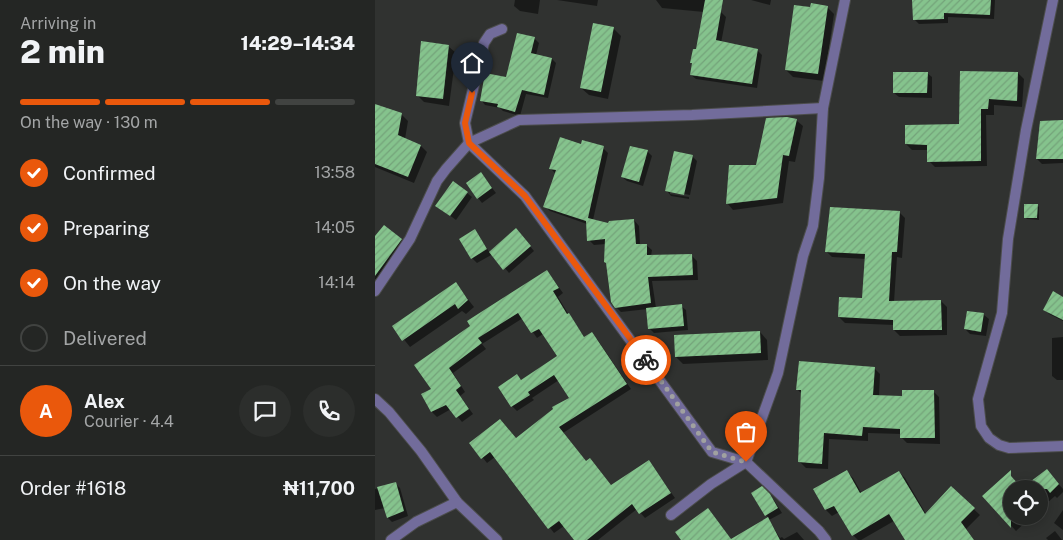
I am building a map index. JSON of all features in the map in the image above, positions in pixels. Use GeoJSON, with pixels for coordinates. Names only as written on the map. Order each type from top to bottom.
{"type":"FeatureCollection","features":[{"type":"Feature","properties":{"kind":"street"},"geometry":{"type":"LineString","coordinates":[[671,515],[711,484],[746,462],[778,373],[803,256],[813,226],[819,178],[823,108],[845,0]]}},
{"type":"Feature","properties":{"kind":"street"},"geometry":{"type":"LineString","coordinates":[[1053,0],[1024,139],[1008,239],[1002,313],[978,399],[981,426],[989,438],[999,445],[1009,448],[1063,446]]}},
{"type":"Feature","properties":{"kind":"street"},"geometry":{"type":"LineString","coordinates":[[502,29],[490,34],[484,42],[465,123],[469,143],[525,196],[712,452],[746,462],[819,531],[826,540]]}},
{"type":"Feature","properties":{"kind":"street"},"geometry":{"type":"LineString","coordinates":[[375,291],[410,239],[437,181],[469,143],[519,120],[692,115],[823,108]]}},
{"type":"Feature","properties":{"kind":"street"},"geometry":{"type":"LineString","coordinates":[[375,399],[389,412],[421,451],[457,502],[497,540]]}},
{"type":"Feature","properties":{"kind":"street"},"geometry":{"type":"LineString","coordinates":[[391,540],[416,522],[457,502]]}},
{"type":"Feature","properties":{"kind":"building"},"geometry":{"type":"Polygon","coordinates":[[[705,0],[723,0],[716,40],[758,49],[752,84],[690,75],[692,63],[690,63],[693,49],[696,49],[705,0]]]}},
{"type":"Feature","properties":{"kind":"building"},"geometry":{"type":"Polygon","coordinates":[[[912,0],[991,0],[990,15],[944,13],[944,19],[913,20],[912,0]]]}},
{"type":"Feature","properties":{"kind":"building"},"geometry":{"type":"Polygon","coordinates":[[[811,3],[828,6],[818,74],[785,70],[794,5],[810,7],[811,3]]]}},
{"type":"Feature","properties":{"kind":"building"},"geometry":{"type":"Polygon","coordinates":[[[593,23],[614,27],[601,92],[580,88],[593,23]]]}},
{"type":"Feature","properties":{"kind":"building"},"geometry":{"type":"Polygon","coordinates":[[[517,33],[535,37],[531,53],[552,58],[544,95],[522,90],[515,112],[497,107],[498,104],[480,101],[485,73],[506,77],[517,33]]]}},
{"type":"Feature","properties":{"kind":"building"},"geometry":{"type":"Polygon","coordinates":[[[421,41],[449,45],[443,99],[416,96],[421,41]]]}},
{"type":"Feature","properties":{"kind":"building"},"geometry":{"type":"Polygon","coordinates":[[[960,71],[1018,72],[1017,101],[989,99],[988,109],[981,109],[981,161],[927,162],[927,145],[905,144],[905,125],[959,124],[960,71]]]}},
{"type":"Feature","properties":{"kind":"building"},"geometry":{"type":"Polygon","coordinates":[[[893,72],[928,72],[927,93],[893,93],[893,72]]]}},
{"type":"Feature","properties":{"kind":"building"},"geometry":{"type":"Polygon","coordinates":[[[375,104],[402,113],[398,135],[421,145],[408,177],[375,164],[375,104]]]}},
{"type":"Feature","properties":{"kind":"building"},"geometry":{"type":"Polygon","coordinates":[[[787,117],[797,119],[789,156],[783,155],[777,198],[726,204],[729,165],[756,165],[766,118],[787,117]]]}},
{"type":"Feature","properties":{"kind":"building"},"geometry":{"type":"Polygon","coordinates":[[[1063,120],[1063,159],[1036,159],[1040,121],[1063,120]]]}},
{"type":"Feature","properties":{"kind":"building"},"geometry":{"type":"Polygon","coordinates":[[[560,137],[581,144],[582,140],[604,146],[588,218],[608,223],[609,221],[634,219],[636,244],[647,244],[647,255],[692,254],[693,275],[648,277],[651,303],[615,308],[611,302],[606,263],[604,262],[605,239],[587,241],[586,221],[543,207],[556,170],[549,169],[560,137]]]}},
{"type":"Feature","properties":{"kind":"building"},"geometry":{"type":"Polygon","coordinates":[[[630,146],[648,150],[639,182],[621,177],[630,146]]]}},
{"type":"Feature","properties":{"kind":"building"},"geometry":{"type":"Polygon","coordinates":[[[674,151],[693,155],[684,195],[665,191],[674,151]]]}},
{"type":"Feature","properties":{"kind":"building"},"geometry":{"type":"Polygon","coordinates":[[[481,172],[492,188],[477,199],[466,183],[481,172]]]}},
{"type":"Feature","properties":{"kind":"building"},"geometry":{"type":"Polygon","coordinates":[[[453,181],[468,192],[450,216],[435,206],[453,181]]]}},
{"type":"Feature","properties":{"kind":"building"},"geometry":{"type":"Polygon","coordinates":[[[1024,204],[1038,204],[1037,218],[1024,218],[1024,204]]]}},
{"type":"Feature","properties":{"kind":"building"},"geometry":{"type":"Polygon","coordinates":[[[830,207],[900,211],[897,252],[892,252],[889,301],[941,300],[942,330],[893,330],[893,320],[838,317],[839,297],[862,298],[865,254],[825,252],[830,207]]]}},
{"type":"Feature","properties":{"kind":"building"},"geometry":{"type":"Polygon","coordinates":[[[384,225],[402,239],[375,276],[375,236],[384,225]]]}},
{"type":"Feature","properties":{"kind":"building"},"geometry":{"type":"Polygon","coordinates":[[[516,228],[531,246],[503,270],[489,252],[516,228]]]}},
{"type":"Feature","properties":{"kind":"building"},"geometry":{"type":"Polygon","coordinates":[[[475,229],[487,249],[471,259],[459,239],[475,229]]]}},
{"type":"Feature","properties":{"kind":"building"},"geometry":{"type":"Polygon","coordinates":[[[547,270],[559,288],[553,291],[567,314],[569,313],[584,337],[592,332],[627,384],[559,427],[586,461],[590,458],[611,485],[649,460],[671,493],[639,514],[632,504],[587,540],[574,540],[559,521],[548,529],[490,452],[481,459],[469,443],[500,419],[516,438],[553,409],[552,407],[569,398],[554,375],[528,392],[530,395],[511,407],[498,387],[517,374],[521,380],[557,356],[539,329],[531,333],[518,313],[478,338],[482,343],[449,368],[461,386],[456,390],[469,409],[456,418],[446,405],[431,412],[421,394],[431,389],[414,365],[470,326],[467,321],[547,270]]]}},
{"type":"Feature","properties":{"kind":"building"},"geometry":{"type":"Polygon","coordinates":[[[456,282],[468,300],[458,309],[455,304],[402,341],[392,326],[456,282]]]}},
{"type":"Feature","properties":{"kind":"building"},"geometry":{"type":"Polygon","coordinates":[[[1053,291],[1063,297],[1063,320],[1043,310],[1053,291]]]}},
{"type":"Feature","properties":{"kind":"building"},"geometry":{"type":"Polygon","coordinates":[[[682,304],[684,326],[648,329],[646,308],[682,304]]]}},
{"type":"Feature","properties":{"kind":"building"},"geometry":{"type":"Polygon","coordinates":[[[967,311],[984,313],[981,332],[964,329],[967,311]]]}},
{"type":"Feature","properties":{"kind":"building"},"geometry":{"type":"Polygon","coordinates":[[[760,331],[761,353],[675,357],[674,335],[760,331]]]}},
{"type":"Feature","properties":{"kind":"building"},"geometry":{"type":"Polygon","coordinates":[[[799,361],[875,367],[873,395],[902,396],[902,390],[934,390],[935,438],[900,438],[900,429],[863,427],[862,436],[824,433],[822,464],[798,462],[801,390],[796,390],[799,361]]]}},
{"type":"Feature","properties":{"kind":"building"},"geometry":{"type":"Polygon","coordinates":[[[1047,469],[1059,484],[1050,493],[1048,490],[1048,480],[1033,480],[1047,469]]]}},
{"type":"Feature","properties":{"kind":"building"},"geometry":{"type":"Polygon","coordinates":[[[847,470],[860,493],[899,471],[925,514],[951,486],[975,508],[961,522],[974,540],[905,540],[889,514],[852,536],[834,506],[825,510],[813,489],[847,470]]]}},
{"type":"Feature","properties":{"kind":"building"},"geometry":{"type":"Polygon","coordinates":[[[1011,470],[1011,476],[1015,480],[1003,480],[1003,519],[982,496],[1011,470]]]}},
{"type":"Feature","properties":{"kind":"building"},"geometry":{"type":"Polygon","coordinates":[[[396,482],[404,511],[387,518],[377,487],[396,482]]]}},
{"type":"Feature","properties":{"kind":"building"},"geometry":{"type":"Polygon","coordinates":[[[762,486],[770,494],[778,508],[765,516],[751,493],[762,486]]]}},
{"type":"Feature","properties":{"kind":"building"},"geometry":{"type":"Polygon","coordinates":[[[708,508],[731,539],[768,517],[780,540],[681,540],[675,532],[708,508]]]}},
{"type":"Feature","properties":{"kind":"way so far"},"geometry":{"type":"LineString","coordinates":[[646,360],[712,452],[746,462]]}},
{"type":"Feature","properties":{"kind":"route"},"geometry":{"type":"LineString","coordinates":[[472,93],[465,123],[469,143],[525,196],[646,360]]}}]}
